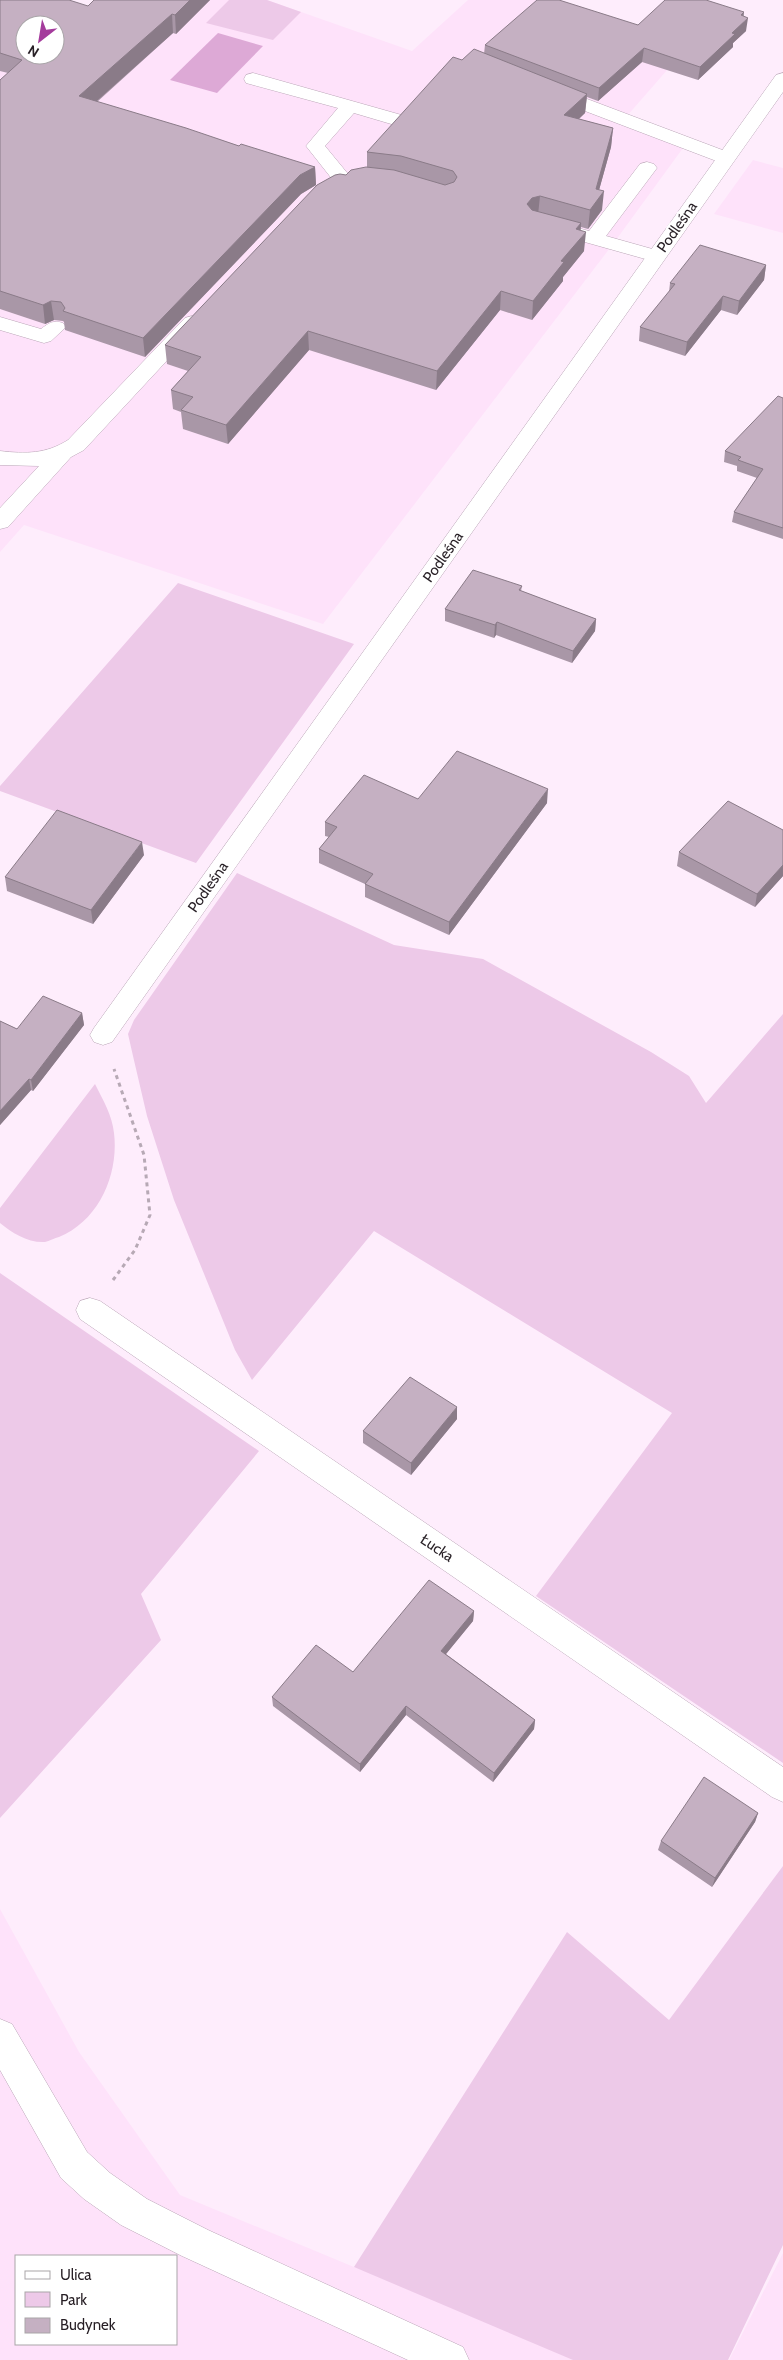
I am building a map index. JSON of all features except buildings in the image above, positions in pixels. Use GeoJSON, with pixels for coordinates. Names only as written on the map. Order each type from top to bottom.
{"type":"FeatureCollection","features":[{"type":"Feature","properties":{"kind":"street"},"geometry":{"type":"LineString","coordinates":[[254,79],[398,120]]}},
{"type":"Feature","properties":{"kind":"street","name":"Podleśna"},"geometry":{"type":"LineString","coordinates":[[103,1035],[783,79]]}},
{"type":"Feature","properties":{"kind":"street"},"geometry":{"type":"LineString","coordinates":[[537,86],[726,158]]}},
{"type":"Feature","properties":{"kind":"street"},"geometry":{"type":"LineString","coordinates":[[324,188],[351,178],[315,146],[350,106]]}},
{"type":"Feature","properties":{"kind":"street"},"geometry":{"type":"LineString","coordinates":[[593,239],[647,168]]}},
{"type":"Feature","properties":{"kind":"street"},"geometry":{"type":"LineString","coordinates":[[538,223],[656,256]]}},
{"type":"Feature","properties":{"kind":"street"},"geometry":{"type":"LineString","coordinates":[[0,522],[62,454],[76,445],[206,307]]}},
{"type":"Feature","properties":{"kind":"street"},"geometry":{"type":"LineString","coordinates":[[0,344],[16,323],[44,337],[56,327]]}},
{"type":"Feature","properties":{"kind":"street"},"geometry":{"type":"LineString","coordinates":[[0,458],[43,459],[62,454]]}},
{"type":"Feature","properties":{"kind":"street","name":"Łucka"},"geometry":{"type":"LineString","coordinates":[[90,1310],[783,1786]]}},
{"type":"Feature","properties":{"kind":"street"},"geometry":{"type":"LineString","coordinates":[[0,2036],[74,2165],[97,2186],[134,2212],[195,2244],[450,2360]]}},
{"type":"Feature","properties":{"kind":"path"},"geometry":{"type":"LineString","coordinates":[[90,1310],[135,1250],[150,1215],[144,1156],[103,1035]]}},
{"type":"Feature","properties":{"kind":"shaded area"},"geometry":{"type":"Polygon","coordinates":[[[0,0],[61,15],[15,15],[15,65],[65,65],[65,16],[77,19],[98,0],[267,0],[412,51],[468,0],[557,0],[580,6],[674,43],[668,69],[620,124],[683,148],[613,244],[323,624],[24,525],[0,552],[0,0]]]}},
{"type":"Feature","properties":{"kind":"shaded area"},"geometry":{"type":"Polygon","coordinates":[[[218,33],[263,46],[217,93],[170,80],[218,33]]]}},
{"type":"Feature","properties":{"kind":"shaded area"},"geometry":{"type":"Polygon","coordinates":[[[753,160],[783,168],[783,233],[714,214],[753,160]]]}},
{"type":"Feature","properties":{"kind":"shaded area"},"geometry":{"type":"Polygon","coordinates":[[[0,1909],[79,2052],[180,2195],[354,2267],[622,2360],[0,2360],[0,1909]]]}},
{"type":"Feature","properties":{"kind":"shaded area"},"geometry":{"type":"Polygon","coordinates":[[[783,2253],[783,2360],[729,2360],[783,2253]]]}},
{"type":"Feature","properties":{"kind":"green space"},"geometry":{"type":"Polygon","coordinates":[[[229,0],[267,0],[301,12],[273,40],[206,23],[229,0]]]}},
{"type":"Feature","properties":{"kind":"green space"},"geometry":{"type":"Polygon","coordinates":[[[178,583],[354,644],[196,863],[0,791],[0,786],[178,583]]]}},
{"type":"Feature","properties":{"kind":"green space"},"geometry":{"type":"Polygon","coordinates":[[[237,873],[394,945],[483,959],[651,1052],[689,1076],[706,1103],[783,1014],[783,1763],[536,1596],[672,1413],[374,1231],[252,1380],[235,1350],[174,1200],[147,1116],[128,1034],[134,1020],[237,873]]]}},
{"type":"Feature","properties":{"kind":"green space"},"geometry":{"type":"Polygon","coordinates":[[[95,1084],[109,1114],[114,1133],[115,1149],[113,1164],[103,1194],[85,1220],[73,1230],[45,1242],[32,1241],[21,1237],[0,1223],[0,1208],[95,1084]]]}},
{"type":"Feature","properties":{"kind":"green space"},"geometry":{"type":"Polygon","coordinates":[[[0,1273],[259,1451],[141,1594],[161,1640],[0,1818],[0,1273]]]}},
{"type":"Feature","properties":{"kind":"green space"},"geometry":{"type":"Polygon","coordinates":[[[783,1866],[783,2245],[728,2360],[573,2360],[354,2267],[567,1932],[669,2020],[783,1866]]]}}]}
